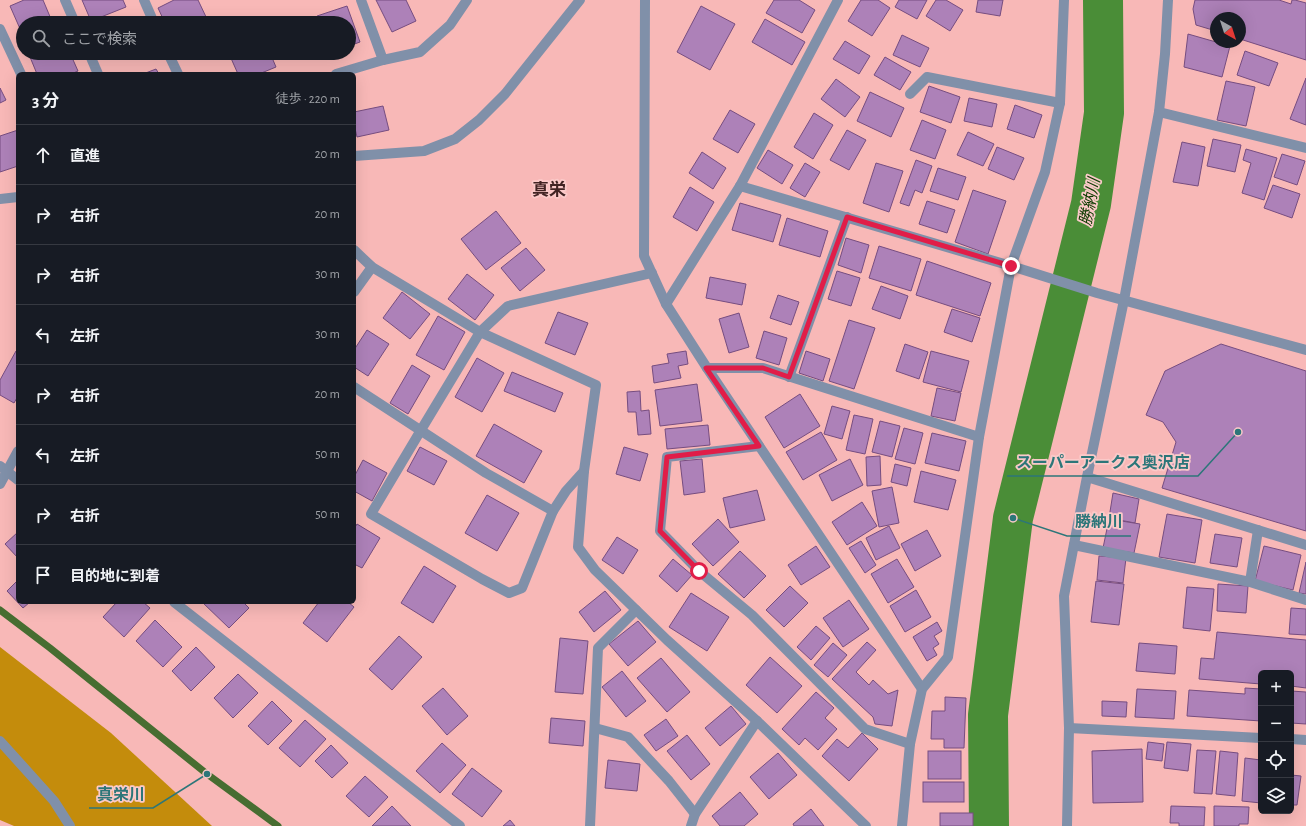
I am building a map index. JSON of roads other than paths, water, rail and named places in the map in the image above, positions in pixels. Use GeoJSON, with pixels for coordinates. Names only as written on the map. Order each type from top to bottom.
{"type":"FeatureCollection","features":[{"type":"Feature","properties":{"kind":"street"},"geometry":{"type":"LineString","coordinates":[[65,0],[72,16]]}},
{"type":"Feature","properties":{"kind":"street"},"geometry":{"type":"LineString","coordinates":[[144,0],[151,16]]}},
{"type":"Feature","properties":{"kind":"street"},"geometry":{"type":"LineString","coordinates":[[361,0],[383,60]]}},
{"type":"Feature","properties":{"kind":"street"},"geometry":{"type":"LineString","coordinates":[[343,72],[383,60],[420,52],[450,25],[467,0]]}},
{"type":"Feature","properties":{"kind":"street"},"geometry":{"type":"LineString","coordinates":[[356,156],[424,151],[455,139],[479,120],[505,94],[580,0]]}},
{"type":"Feature","properties":{"kind":"street"},"geometry":{"type":"LineString","coordinates":[[645,0],[644,256],[666,304],[706,368],[922,689]]}},
{"type":"Feature","properties":{"kind":"street"},"geometry":{"type":"LineString","coordinates":[[666,304],[740,186],[838,0]]}},
{"type":"Feature","properties":{"kind":"street"},"geometry":{"type":"LineString","coordinates":[[902,826],[910,744],[922,689],[948,657],[979,437],[1016,268],[1045,172],[1060,103],[1064,0]]}},
{"type":"Feature","properties":{"kind":"street"},"geometry":{"type":"LineString","coordinates":[[1067,826],[1069,728],[1064,596],[1124,300],[1159,112],[1165,54],[1168,0]]}},
{"type":"Feature","properties":{"kind":"street"},"geometry":{"type":"LineString","coordinates":[[0,29],[20,72]]}},
{"type":"Feature","properties":{"kind":"street"},"geometry":{"type":"LineString","coordinates":[[91,60],[97,72]]}},
{"type":"Feature","properties":{"kind":"street"},"geometry":{"type":"LineString","coordinates":[[171,60],[177,72]]}},
{"type":"Feature","properties":{"kind":"street"},"geometry":{"type":"LineString","coordinates":[[910,94],[927,77],[1060,103]]}},
{"type":"Feature","properties":{"kind":"street"},"geometry":{"type":"LineString","coordinates":[[1159,112],[1306,148]]}},
{"type":"Feature","properties":{"kind":"street"},"geometry":{"type":"LineString","coordinates":[[740,186],[1097,293],[1306,350]]}},
{"type":"Feature","properties":{"kind":"street"},"geometry":{"type":"LineString","coordinates":[[0,199],[16,197]]}},
{"type":"Feature","properties":{"kind":"street"},"geometry":{"type":"LineString","coordinates":[[789,377],[847,217]]}},
{"type":"Feature","properties":{"kind":"street"},"geometry":{"type":"LineString","coordinates":[[356,252],[372,267],[480,332],[596,385],[584,471],[578,547],[594,570],[667,640],[757,721],[866,826]]}},
{"type":"Feature","properties":{"kind":"street"},"geometry":{"type":"LineString","coordinates":[[356,289],[372,267]]}},
{"type":"Feature","properties":{"kind":"street"},"geometry":{"type":"LineString","coordinates":[[584,471],[566,491],[553,511],[522,588],[509,593],[482,579],[372,514],[480,332],[508,306],[652,273]]}},
{"type":"Feature","properties":{"kind":"street"},"geometry":{"type":"LineString","coordinates":[[706,368],[763,368],[979,437]]}},
{"type":"Feature","properties":{"kind":"street"},"geometry":{"type":"LineString","coordinates":[[356,388],[486,473],[553,511]]}},
{"type":"Feature","properties":{"kind":"street"},"geometry":{"type":"LineString","coordinates":[[759,446],[667,457],[660,531],[699,571],[752,615],[865,729],[910,744]]}},
{"type":"Feature","properties":{"kind":"street"},"geometry":{"type":"LineString","coordinates":[[0,484],[4,468],[16,453]]}},
{"type":"Feature","properties":{"kind":"street"},"geometry":{"type":"LineString","coordinates":[[4,468],[16,478]]}},
{"type":"Feature","properties":{"kind":"street"},"geometry":{"type":"LineString","coordinates":[[1087,477],[1306,545]]}},
{"type":"Feature","properties":{"kind":"street"},"geometry":{"type":"LineString","coordinates":[[1250,582],[1258,530]]}},
{"type":"Feature","properties":{"kind":"street"},"geometry":{"type":"LineString","coordinates":[[1074,545],[1250,582],[1306,600]]}},
{"type":"Feature","properties":{"kind":"street"},"geometry":{"type":"LineString","coordinates":[[177,604],[460,826]]}},
{"type":"Feature","properties":{"kind":"street"},"geometry":{"type":"LineString","coordinates":[[590,826],[598,648],[636,610]]}},
{"type":"Feature","properties":{"kind":"street"},"geometry":{"type":"LineString","coordinates":[[691,826],[695,814],[757,721]]}},
{"type":"Feature","properties":{"kind":"street"},"geometry":{"type":"LineString","coordinates":[[595,728],[628,737],[669,781],[695,814]]}},
{"type":"Feature","properties":{"kind":"street"},"geometry":{"type":"LineString","coordinates":[[1069,728],[1258,738]]}},
{"type":"Feature","properties":{"kind":"street"},"geometry":{"type":"LineString","coordinates":[[1294,739],[1306,740]]}},
{"type":"Feature","properties":{"kind":"street"},"geometry":{"type":"LineString","coordinates":[[0,742],[54,800],[70,826]]}},
{"type":"Feature","properties":{"kind":"waterway","name":"勝納川"},"geometry":{"type":"LineString","coordinates":[[989,826],[988,715],[1013,518],[1091,204],[1104,113],[1103,0]]}},
{"type":"Feature","properties":{"kind":"waterway"},"geometry":{"type":"LineString","coordinates":[[0,610],[50,648],[207,774],[278,826]]}},
{"type":"Feature","properties":{"kind":"place","name":"スーパーアークス奥沢店"},"geometry":{"type":"Point","coordinates":[1238,432]}},
{"type":"Feature","properties":{"kind":"place","name":"勝納川"},"geometry":{"type":"Point","coordinates":[1013,518]}},
{"type":"Feature","properties":{"kind":"place","name":"真栄川"},"geometry":{"type":"Point","coordinates":[207,774]}},
{"type":"Feature","properties":{"kind":"district","name":"真栄"},"geometry":{"type":"Point","coordinates":[549,189]}}]}
